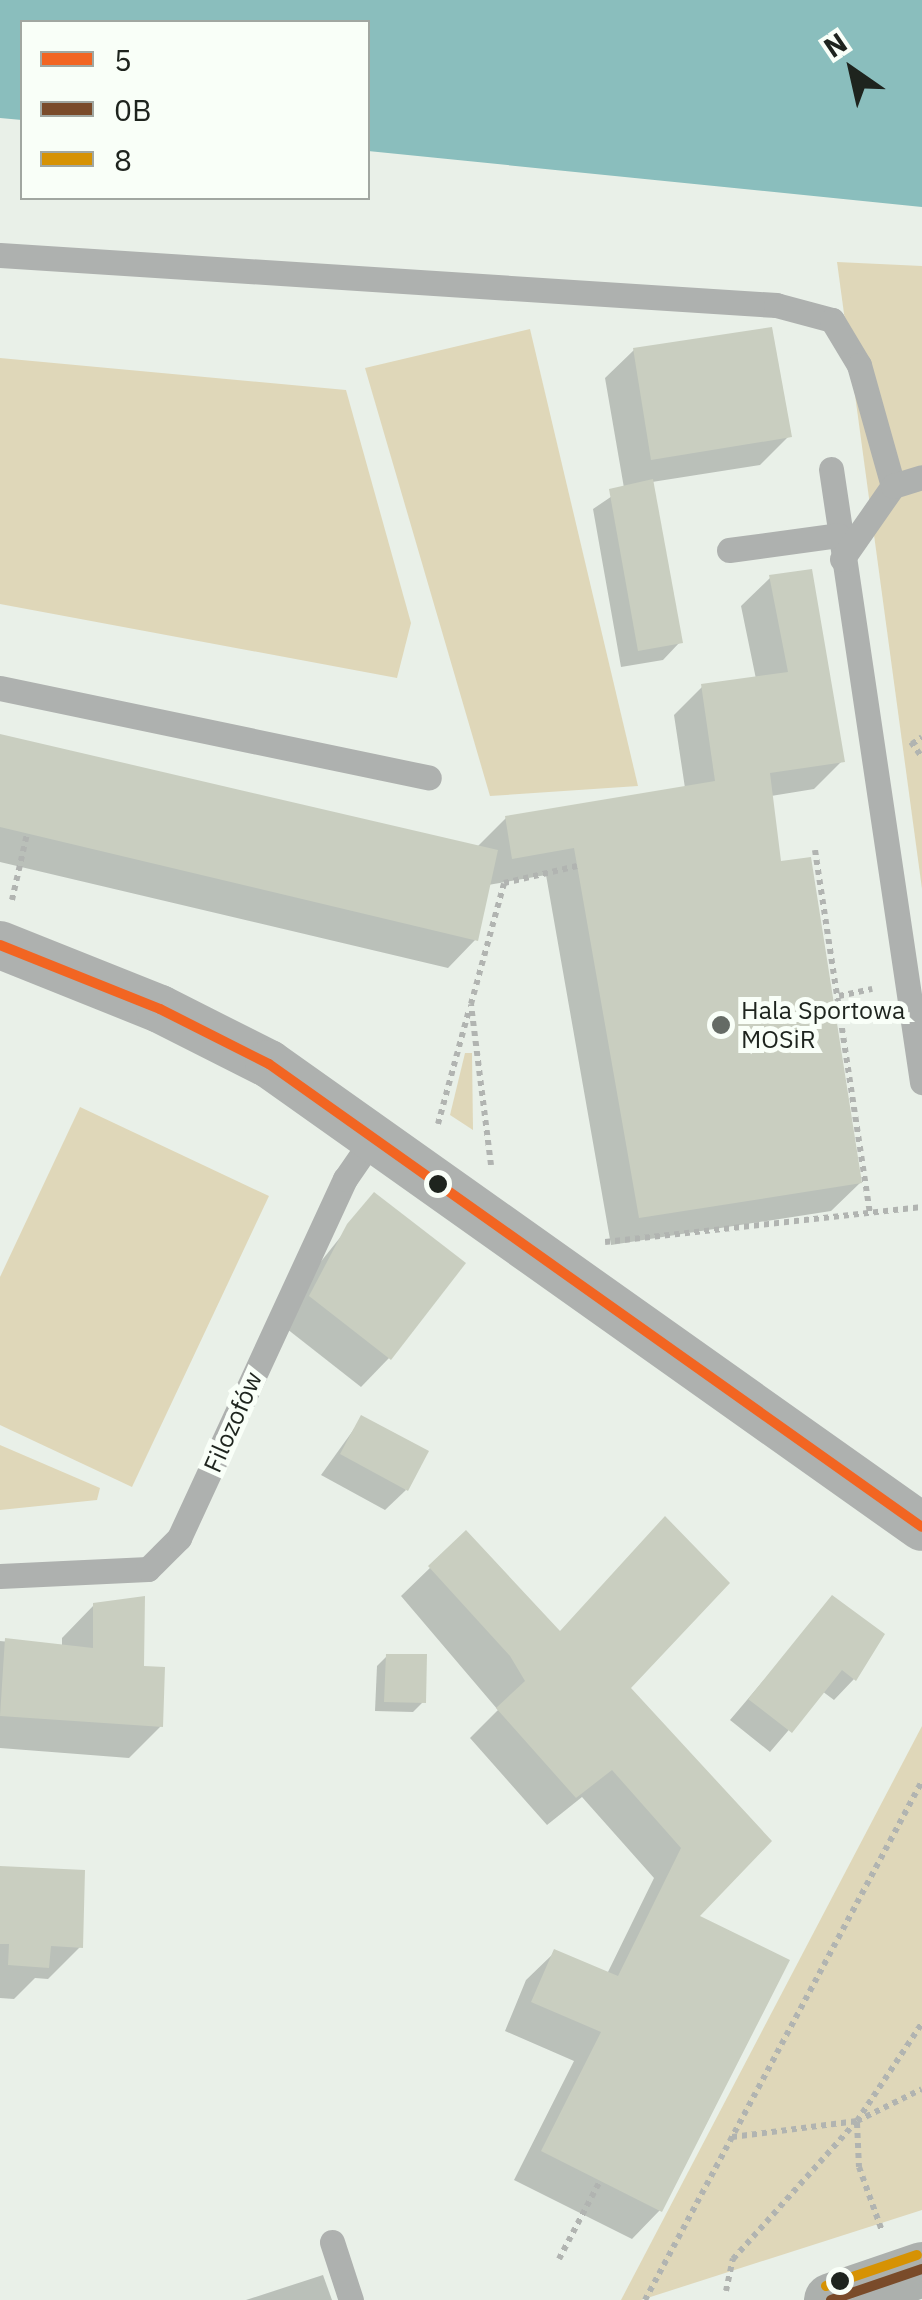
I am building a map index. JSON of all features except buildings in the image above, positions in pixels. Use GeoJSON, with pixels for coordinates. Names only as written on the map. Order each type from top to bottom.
{"type":"FeatureCollection","features":[{"type":"Feature","properties":{"kind":"street"},"geometry":{"type":"LineString","coordinates":[[5,928],[270,1064],[922,1527]]}},
{"type":"Feature","properties":{"kind":"street"},"geometry":{"type":"LineString","coordinates":[[832,2300],[903,2254]]}},
{"type":"Feature","properties":{"kind":"lane"},"geometry":{"type":"LineString","coordinates":[[0,255],[776,305],[832,320],[859,365],[892,486]]}},
{"type":"Feature","properties":{"kind":"lane"},"geometry":{"type":"LineString","coordinates":[[831,469],[922,1082]]}},
{"type":"Feature","properties":{"kind":"lane"},"geometry":{"type":"LineString","coordinates":[[729,550],[840,547],[892,486],[922,476]]}},
{"type":"Feature","properties":{"kind":"lane"},"geometry":{"type":"LineString","coordinates":[[0,688],[429,778]]}},
{"type":"Feature","properties":{"kind":"lane","name":"Filozofów"},"geometry":{"type":"LineString","coordinates":[[0,1576],[148,1568],[179,1538],[345,1179],[374,1137]]}},
{"type":"Feature","properties":{"kind":"lane"},"geometry":{"type":"LineString","coordinates":[[332,2242],[351,2300]]}},
{"type":"Feature","properties":{"kind":"path"},"geometry":{"type":"LineString","coordinates":[[912,744],[922,737]]}},
{"type":"Feature","properties":{"kind":"path"},"geometry":{"type":"LineString","coordinates":[[5,928],[27,834]]}},
{"type":"Feature","properties":{"kind":"path"},"geometry":{"type":"LineString","coordinates":[[816,850],[870,1214]]}},
{"type":"Feature","properties":{"kind":"path"},"geometry":{"type":"LineString","coordinates":[[435,1132],[504,883],[577,866]]}},
{"type":"Feature","properties":{"kind":"path"},"geometry":{"type":"LineString","coordinates":[[839,996],[885,987]]}},
{"type":"Feature","properties":{"kind":"path"},"geometry":{"type":"LineString","coordinates":[[471,1004],[492,1176]]}},
{"type":"Feature","properties":{"kind":"path"},"geometry":{"type":"LineString","coordinates":[[600,1242],[922,1207]]}},
{"type":"Feature","properties":{"kind":"path"},"geometry":{"type":"LineString","coordinates":[[646,2300],[922,1781]]}},
{"type":"Feature","properties":{"kind":"path"},"geometry":{"type":"LineString","coordinates":[[726,2290],[733,2259],[857,2122],[922,2023]]}},
{"type":"Feature","properties":{"kind":"path"},"geometry":{"type":"LineString","coordinates":[[732,2137],[857,2122],[922,2089]]}},
{"type":"Feature","properties":{"kind":"path"},"geometry":{"type":"LineString","coordinates":[[857,2122],[859,2167],[903,2254]]}},
{"type":"Feature","properties":{"kind":"path"},"geometry":{"type":"LineString","coordinates":[[559,2259],[600,2180]]}},
{"type":"Feature","properties":{"kind":"shaded area"},"geometry":{"type":"Polygon","coordinates":[[[837,262],[922,266],[922,889],[837,262]]]}},
{"type":"Feature","properties":{"kind":"shaded area"},"geometry":{"type":"Polygon","coordinates":[[[530,329],[638,786],[490,796],[365,368],[530,329]]]}},
{"type":"Feature","properties":{"kind":"shaded area"},"geometry":{"type":"Polygon","coordinates":[[[0,358],[346,390],[411,623],[397,678],[0,604],[0,358]]]}},
{"type":"Feature","properties":{"kind":"shaded area"},"geometry":{"type":"Polygon","coordinates":[[[465,1053],[472,1053],[473,1130],[450,1115],[465,1053]]]}},
{"type":"Feature","properties":{"kind":"shaded area"},"geometry":{"type":"Polygon","coordinates":[[[80,1107],[269,1196],[132,1487],[0,1425],[0,1277],[80,1107]]]}},
{"type":"Feature","properties":{"kind":"shaded area"},"geometry":{"type":"Polygon","coordinates":[[[0,1445],[100,1488],[97,1500],[0,1510],[0,1445]]]}},
{"type":"Feature","properties":{"kind":"shaded area"},"geometry":{"type":"Polygon","coordinates":[[[922,1726],[922,2210],[641,2300],[621,2300],[922,1726]]]}},
{"type":"Feature","properties":{"kind":"water"},"geometry":{"type":"Polygon","coordinates":[[[0,0],[922,0],[922,207],[370,151],[370,20],[20,20],[20,120],[0,118],[0,0]]]}},
{"type":"Feature","properties":{"kind":"transit line","name":"5"},"geometry":{"type":"LineString","coordinates":[[0,945],[160,1009],[269,1064],[922,1527]]}},
{"type":"Feature","properties":{"kind":"transit line","name":"8"},"geometry":{"type":"LineString","coordinates":[[826,2286],[917,2255]]}},
{"type":"Feature","properties":{"kind":"transit line","name":"0B"},"geometry":{"type":"LineString","coordinates":[[831,2300],[922,2269]]}},
{"type":"Feature","properties":{"kind":"place","name":"Hala Sportowa MOSiR"},"geometry":{"type":"Point","coordinates":[721,1025]}}]}
